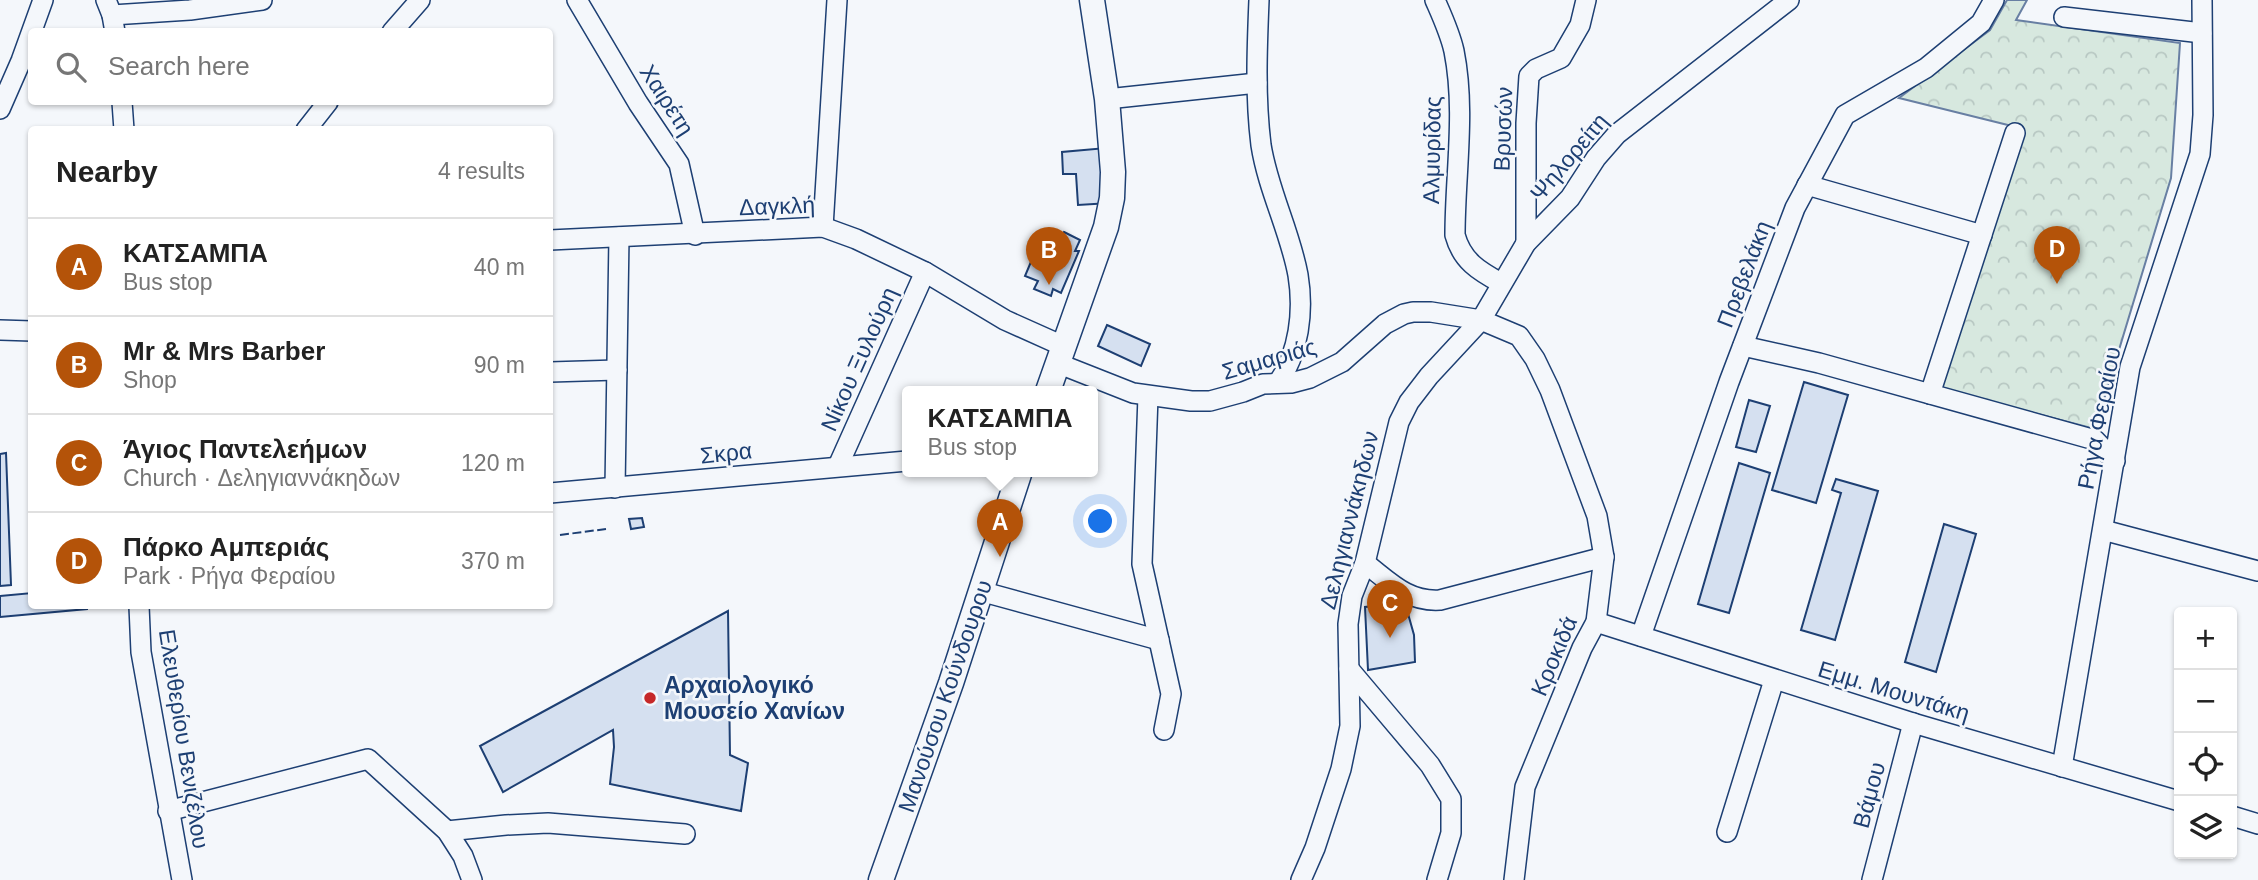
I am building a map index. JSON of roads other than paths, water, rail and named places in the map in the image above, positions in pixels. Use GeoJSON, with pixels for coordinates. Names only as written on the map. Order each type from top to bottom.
{"type":"FeatureCollection","features":[{"type":"Feature","properties":{"kind":"main road"},"geometry":{"type":"LineString","coordinates":[[1050,386],[1106,227],[1112,198],[1108,99],[1092,0]]}},
{"type":"Feature","properties":{"kind":"main road","name":"Μανούσου Κούνδουρου"},"geometry":{"type":"LineString","coordinates":[[881,880],[951,684],[1018,477]]}},
{"type":"Feature","properties":{"kind":"street"},"geometry":{"type":"LineString","coordinates":[[33,28],[43,0]]}},
{"type":"Feature","properties":{"kind":"street"},"geometry":{"type":"LineString","coordinates":[[111,16],[190,10],[262,0]]}},
{"type":"Feature","properties":{"kind":"street"},"geometry":{"type":"LineString","coordinates":[[396,28],[420,0]]}},
{"type":"Feature","properties":{"kind":"street","name":"Χαιρέτη"},"geometry":{"type":"LineString","coordinates":[[577,0],[638,103],[679,164],[695,234]]}},
{"type":"Feature","properties":{"kind":"street"},"geometry":{"type":"LineString","coordinates":[[823,227],[837,0]]}},
{"type":"Feature","properties":{"kind":"street"},"geometry":{"type":"LineString","coordinates":[[1259,0],[1256,83],[1262,147],[1273,194],[1298,275],[1299,302],[1294,355],[1278,383]]}},
{"type":"Feature","properties":{"kind":"street","name":"Αλμυρίδας"},"geometry":{"type":"LineString","coordinates":[[1435,0],[1454,51],[1459,102],[1460,142],[1455,210],[1457,242],[1468,261],[1501,283]]}},
{"type":"Feature","properties":{"kind":"street","name":"Βρυσών"},"geometry":{"type":"LineString","coordinates":[[1526,243],[1526,122],[1529,76],[1536,69],[1561,58],[1580,25],[1586,0]]}},
{"type":"Feature","properties":{"kind":"street","name":"Ψηλορείτη"},"geometry":{"type":"LineString","coordinates":[[1481,320],[1526,243],[1570,198],[1596,158],[1616,134],[1789,0]]}},
{"type":"Feature","properties":{"kind":"street","name":"Πρεβελάκη"},"geometry":{"type":"LineString","coordinates":[[1641,636],[1743,346],[1796,208],[1845,115],[1926,68],[1981,23],[1994,0]]}},
{"type":"Feature","properties":{"kind":"street","name":"Ρήγα Φεραίου"},"geometry":{"type":"LineString","coordinates":[[2062,767],[2130,367],[2200,154],[2203,115],[2202,0]]}},
{"type":"Feature","properties":{"kind":"street"},"geometry":{"type":"LineString","coordinates":[[2064,17],[2202,33]]}},
{"type":"Feature","properties":{"kind":"street"},"geometry":{"type":"LineString","coordinates":[[0,109],[28,42]]}},
{"type":"Feature","properties":{"kind":"street"},"geometry":{"type":"LineString","coordinates":[[1108,99],[1256,83]]}},
{"type":"Feature","properties":{"kind":"street"},"geometry":{"type":"LineString","coordinates":[[122,105],[124,126]]}},
{"type":"Feature","properties":{"kind":"street"},"geometry":{"type":"LineString","coordinates":[[309,126],[326,105]]}},
{"type":"Feature","properties":{"kind":"street"},"geometry":{"type":"LineString","coordinates":[[1930,394],[2015,132]]}},
{"type":"Feature","properties":{"kind":"street"},"geometry":{"type":"LineString","coordinates":[[1808,185],[1982,235]]}},
{"type":"Feature","properties":{"kind":"street","name":"Δαγκλή"},"geometry":{"type":"LineString","coordinates":[[553,240],[823,227],[856,239],[925,272],[1060,354]]}},
{"type":"Feature","properties":{"kind":"street"},"geometry":{"type":"LineString","coordinates":[[615,488],[619,237]]}},
{"type":"Feature","properties":{"kind":"street","name":"Νίκου Ξυλούρη"},"geometry":{"type":"LineString","coordinates":[[838,466],[925,272]]}},
{"type":"Feature","properties":{"kind":"street","name":"Σαμαριάς"},"geometry":{"type":"LineString","coordinates":[[1060,354],[1110,384],[1148,396],[1210,401],[1263,384],[1310,378],[1342,362],[1385,324],[1404,314],[1431,312],[1481,320]]}},
{"type":"Feature","properties":{"kind":"street","name":"Κροκιδά"},"geometry":{"type":"LineString","coordinates":[[1481,320],[1519,336],[1535,359],[1550,390],[1597,516],[1604,557],[1596,622],[1582,648],[1525,787],[1514,880]]}},
{"type":"Feature","properties":{"kind":"street","name":"Δεληγιαννάκηδων"},"geometry":{"type":"LineString","coordinates":[[1301,880],[1325,822],[1341,769],[1350,726],[1348,624],[1352,596],[1365,563],[1399,422],[1409,402],[1481,320]]}},
{"type":"Feature","properties":{"kind":"street"},"geometry":{"type":"LineString","coordinates":[[0,330],[28,331]]}},
{"type":"Feature","properties":{"kind":"street"},"geometry":{"type":"LineString","coordinates":[[1743,346],[1819,363],[2095,440],[2115,461]]}},
{"type":"Feature","properties":{"kind":"street"},"geometry":{"type":"LineString","coordinates":[[553,372],[617,370]]}},
{"type":"Feature","properties":{"kind":"street"},"geometry":{"type":"LineString","coordinates":[[1148,396],[1142,564],[1171,694],[1164,730]]}},
{"type":"Feature","properties":{"kind":"street","name":"Σκρα"},"geometry":{"type":"LineString","coordinates":[[553,493],[902,461]]}},
{"type":"Feature","properties":{"kind":"street"},"geometry":{"type":"LineString","coordinates":[[2104,530],[2258,572]]}},
{"type":"Feature","properties":{"kind":"street"},"geometry":{"type":"LineString","coordinates":[[1365,563],[1407,596],[1424,601],[1440,600],[1604,557]]}},
{"type":"Feature","properties":{"kind":"street"},"geometry":{"type":"LineString","coordinates":[[980,591],[1159,640]]}},
{"type":"Feature","properties":{"kind":"street","name":"Ελευθερίου Βενιζέλου"},"geometry":{"type":"LineString","coordinates":[[139,609],[141,652],[182,880]]}},
{"type":"Feature","properties":{"kind":"street","name":"Εμμ. Μουντάκη"},"geometry":{"type":"LineString","coordinates":[[1596,622],[1913,723],[2174,800]]}},
{"type":"Feature","properties":{"kind":"street"},"geometry":{"type":"LineString","coordinates":[[1349,669],[1430,765],[1451,800],[1451,833],[1437,880]]}},
{"type":"Feature","properties":{"kind":"street"},"geometry":{"type":"LineString","coordinates":[[1727,832],[1774,680]]}},
{"type":"Feature","properties":{"kind":"street","name":"Βάμου"},"geometry":{"type":"LineString","coordinates":[[1872,880],[1913,723]]}},
{"type":"Feature","properties":{"kind":"street"},"geometry":{"type":"LineString","coordinates":[[168,811],[368,760],[447,831],[463,856],[472,880]]}},
{"type":"Feature","properties":{"kind":"street"},"geometry":{"type":"LineString","coordinates":[[2237,818],[2258,824]]}},
{"type":"Feature","properties":{"kind":"street"},"geometry":{"type":"LineString","coordinates":[[447,831],[548,823],[685,834]]}},
{"type":"Feature","properties":{"kind":"place","name":"Πάρκο Αμπεριάς"},"geometry":{"type":"Point","coordinates":[2057,284]}},
{"type":"Feature","properties":{"kind":"place","name":"Mr & Mrs Barber"},"geometry":{"type":"Point","coordinates":[1049,285]}},
{"type":"Feature","properties":{"kind":"place","name":"ΚΑΤΣΑΜΠΑ"},"geometry":{"type":"Point","coordinates":[1000,557]}},
{"type":"Feature","properties":{"kind":"place","name":"Άγιος Παντελεήμων"},"geometry":{"type":"Point","coordinates":[1390,638]}},
{"type":"Feature","properties":{"kind":"place","name":"Αρχαιολογικό Μουσείο Χανίων"},"geometry":{"type":"Point","coordinates":[650,698]}}]}
